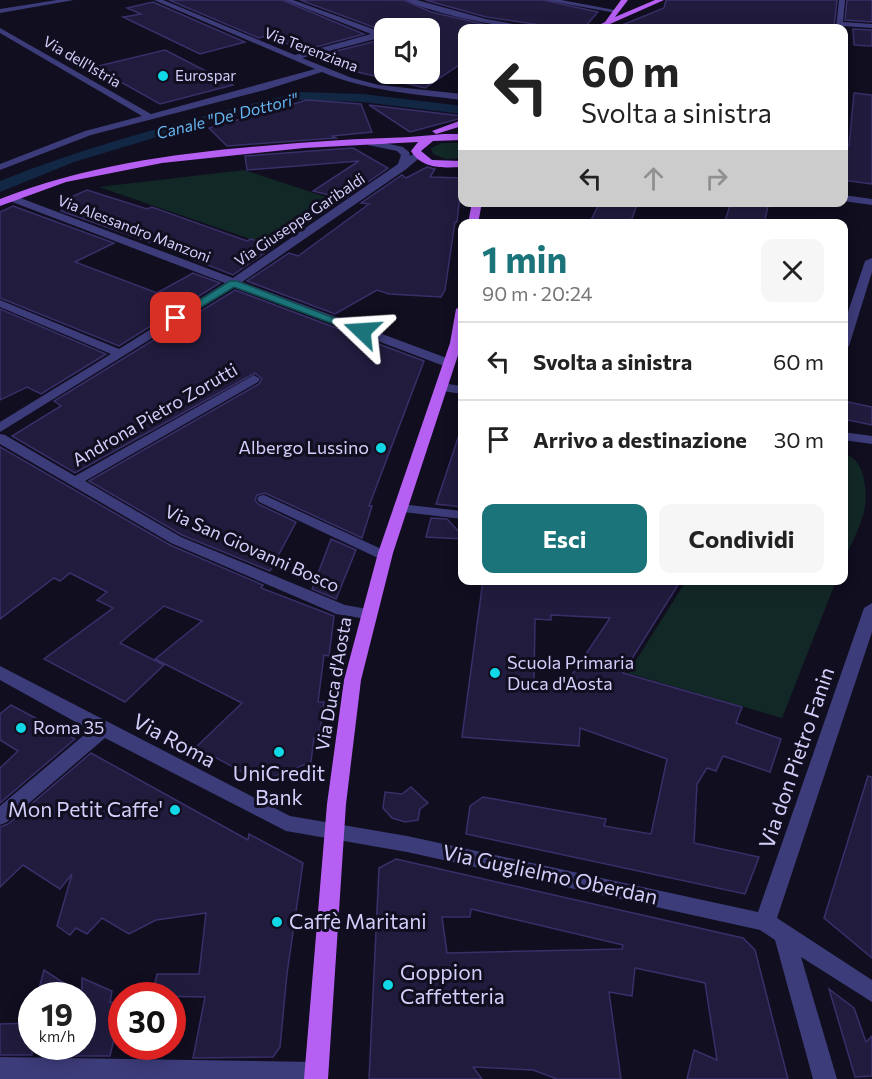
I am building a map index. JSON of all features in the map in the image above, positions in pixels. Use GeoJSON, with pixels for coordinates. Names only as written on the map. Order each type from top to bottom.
{"type":"FeatureCollection","features":[{"type":"Feature","properties":{"kind":"main road"},"geometry":{"type":"LineString","coordinates":[[606,24],[625,0]]}},
{"type":"Feature","properties":{"kind":"main road"},"geometry":{"type":"LineString","coordinates":[[609,24],[661,0]]}},
{"type":"Feature","properties":{"kind":"main road"},"geometry":{"type":"LineString","coordinates":[[386,140],[458,125]]}},
{"type":"Feature","properties":{"kind":"main road"},"geometry":{"type":"LineString","coordinates":[[417,153],[420,144],[458,126]]}},
{"type":"Feature","properties":{"kind":"main road"},"geometry":{"type":"LineString","coordinates":[[0,203],[95,171],[196,155],[348,142],[458,137]]}},
{"type":"Feature","properties":{"kind":"main road"},"geometry":{"type":"LineString","coordinates":[[348,142],[403,145],[436,164],[458,165]]}},
{"type":"Feature","properties":{"kind":"main road","name":"Via Duca d'Aosta"},"geometry":{"type":"LineString","coordinates":[[316,1076],[335,830],[347,712],[367,614],[384,555],[458,332]]}},
{"type":"Feature","properties":{"kind":"street"},"geometry":{"type":"LineString","coordinates":[[0,11],[71,0]]}},
{"type":"Feature","properties":{"kind":"street","name":"Via Terenziana"},"geometry":{"type":"LineString","coordinates":[[157,0],[320,70],[349,80],[379,87],[458,97]]}},
{"type":"Feature","properties":{"kind":"street"},"geometry":{"type":"LineString","coordinates":[[287,0],[374,31]]}},
{"type":"Feature","properties":{"kind":"street"},"geometry":{"type":"LineString","coordinates":[[409,0],[485,21],[506,24]]}},
{"type":"Feature","properties":{"kind":"street"},"geometry":{"type":"LineString","coordinates":[[548,0],[616,11]]}},
{"type":"Feature","properties":{"kind":"street"},"geometry":{"type":"LineString","coordinates":[[840,24],[842,0]]}},
{"type":"Feature","properties":{"kind":"street"},"geometry":{"type":"LineString","coordinates":[[848,26],[872,26]]}},
{"type":"Feature","properties":{"kind":"street","name":"Via dell'Istria"},"geometry":{"type":"LineString","coordinates":[[0,30],[150,117]]}},
{"type":"Feature","properties":{"kind":"street"},"geometry":{"type":"LineString","coordinates":[[292,58],[374,36]]}},
{"type":"Feature","properties":{"kind":"street"},"geometry":{"type":"LineString","coordinates":[[0,167],[88,133],[269,87],[320,70]]}},
{"type":"Feature","properties":{"kind":"street"},"geometry":{"type":"LineString","coordinates":[[269,87],[349,80]]}},
{"type":"Feature","properties":{"kind":"street"},"geometry":{"type":"LineString","coordinates":[[371,143],[400,149],[406,154],[402,168]]}},
{"type":"Feature","properties":{"kind":"street","name":"Via Giuseppe Garibaldi"},"geometry":{"type":"LineString","coordinates":[[0,428],[233,283],[402,168],[417,153]]}},
{"type":"Feature","properties":{"kind":"street","name":"Via Alessandro Manzoni"},"geometry":{"type":"LineString","coordinates":[[11,198],[448,363]]}},
{"type":"Feature","properties":{"kind":"street"},"geometry":{"type":"LineString","coordinates":[[848,199],[872,202]]}},
{"type":"Feature","properties":{"kind":"street"},"geometry":{"type":"LineString","coordinates":[[848,330],[870,261]]}},
{"type":"Feature","properties":{"kind":"street"},"geometry":{"type":"LineString","coordinates":[[0,303],[119,353]]}},
{"type":"Feature","properties":{"kind":"street","name":"Androna Pietro Zorutti"},"geometry":{"type":"LineString","coordinates":[[74,482],[254,379]]}},
{"type":"Feature","properties":{"kind":"street"},"geometry":{"type":"LineString","coordinates":[[441,387],[458,389]]}},
{"type":"Feature","properties":{"kind":"street"},"geometry":{"type":"LineString","coordinates":[[848,437],[872,440]]}},
{"type":"Feature","properties":{"kind":"street","name":"Via San Giovanni Bosco"},"geometry":{"type":"LineString","coordinates":[[0,438],[176,540],[342,610],[367,614]]}},
{"type":"Feature","properties":{"kind":"street"},"geometry":{"type":"LineString","coordinates":[[264,499],[384,555]]}},
{"type":"Feature","properties":{"kind":"street"},"geometry":{"type":"LineString","coordinates":[[400,508],[458,515]]}},
{"type":"Feature","properties":{"kind":"street","name":"Via don Pietro Fanin"},"geometry":{"type":"LineString","coordinates":[[765,922],[872,608]]}},
{"type":"Feature","properties":{"kind":"street","name":"Via Roma"},"geometry":{"type":"LineString","coordinates":[[0,672],[273,818],[286,823],[335,830]]}},
{"type":"Feature","properties":{"kind":"street"},"geometry":{"type":"LineString","coordinates":[[0,817],[103,729]]}},
{"type":"Feature","properties":{"kind":"street","name":"Via Guglielmo Oberdan"},"geometry":{"type":"LineString","coordinates":[[335,830],[765,922]]}},
{"type":"Feature","properties":{"kind":"street"},"geometry":{"type":"LineString","coordinates":[[765,922],[872,992]]}},
{"type":"Feature","properties":{"kind":"street"},"geometry":{"type":"LineString","coordinates":[[784,934],[825,1079]]}},
{"type":"Feature","properties":{"kind":"street"},"geometry":{"type":"LineString","coordinates":[[0,1068],[316,1076]]}},
{"type":"Feature","properties":{"kind":"green space"},"geometry":{"type":"Polygon","coordinates":[[[442,143],[458,143],[458,158],[446,159],[433,154],[431,148],[442,143]]]}},
{"type":"Feature","properties":{"kind":"green space"},"geometry":{"type":"Polygon","coordinates":[[[244,170],[332,199],[265,244],[99,187],[244,170]]]}},
{"type":"Feature","properties":{"kind":"green space"},"geometry":{"type":"Polygon","coordinates":[[[848,455],[860,467],[864,482],[864,511],[848,552],[848,455]]]}},
{"type":"Feature","properties":{"kind":"green space"},"geometry":{"type":"Polygon","coordinates":[[[683,585],[834,585],[782,718],[628,673],[683,585]]]}},
{"type":"Feature","properties":{"kind":"building"},"geometry":{"type":"Polygon","coordinates":[[[169,0],[282,0],[364,34],[305,50],[265,36],[259,38],[169,0]]]}},
{"type":"Feature","properties":{"kind":"building"},"geometry":{"type":"Polygon","coordinates":[[[300,0],[404,0],[431,12],[483,24],[458,24],[458,66],[440,78],[440,18],[374,18],[374,27],[300,0]]]}},
{"type":"Feature","properties":{"kind":"building"},"geometry":{"type":"Polygon","coordinates":[[[425,0],[543,0],[598,12],[588,24],[534,24],[486,17],[425,0]]]}},
{"type":"Feature","properties":{"kind":"building"},"geometry":{"type":"Polygon","coordinates":[[[666,0],[837,0],[834,24],[625,24],[664,8],[666,0]]]}},
{"type":"Feature","properties":{"kind":"building"},"geometry":{"type":"Polygon","coordinates":[[[847,0],[872,0],[872,22],[845,20],[847,0]]]}},
{"type":"Feature","properties":{"kind":"building"},"geometry":{"type":"Polygon","coordinates":[[[153,2],[245,42],[200,54],[123,17],[141,14],[127,8],[153,2]]]}},
{"type":"Feature","properties":{"kind":"building"},"geometry":{"type":"Polygon","coordinates":[[[853,29],[872,30],[872,46],[854,45],[853,29]]]}},
{"type":"Feature","properties":{"kind":"building"},"geometry":{"type":"Polygon","coordinates":[[[374,42],[374,76],[353,71],[320,58],[325,57],[321,55],[374,42]]]}},
{"type":"Feature","properties":{"kind":"building","name":"Eurospar"},"geometry":{"type":"Polygon","coordinates":[[[165,50],[233,85],[160,104],[94,67],[165,50]]]}},
{"type":"Feature","properties":{"kind":"building"},"geometry":{"type":"Polygon","coordinates":[[[408,84],[431,84],[425,88],[408,84]]]}},
{"type":"Feature","properties":{"kind":"building"},"geometry":{"type":"Polygon","coordinates":[[[854,93],[872,95],[872,184],[848,181],[854,93]]]}},
{"type":"Feature","properties":{"kind":"building"},"geometry":{"type":"Polygon","coordinates":[[[307,100],[361,104],[372,132],[332,136],[336,138],[227,146],[209,128],[307,100]]]}},
{"type":"Feature","properties":{"kind":"building"},"geometry":{"type":"Polygon","coordinates":[[[369,105],[458,116],[458,119],[410,132],[369,105]]]}},
{"type":"Feature","properties":{"kind":"building"},"geometry":{"type":"Polygon","coordinates":[[[353,148],[388,168],[344,199],[313,191],[359,161],[247,170],[245,156],[353,148]]]}},
{"type":"Feature","properties":{"kind":"building"},"geometry":{"type":"Polygon","coordinates":[[[427,167],[435,169],[430,177],[458,178],[457,222],[455,222],[445,290],[441,297],[389,294],[377,290],[335,314],[247,281],[289,253],[298,256],[369,204],[361,203],[402,175],[406,178],[427,167]]]}},
{"type":"Feature","properties":{"kind":"building"},"geometry":{"type":"Polygon","coordinates":[[[87,190],[147,209],[152,207],[247,241],[251,239],[273,247],[233,275],[192,259],[194,258],[61,211],[64,200],[87,190]]]}},
{"type":"Feature","properties":{"kind":"building"},"geometry":{"type":"Polygon","coordinates":[[[13,206],[114,243],[75,262],[157,293],[193,273],[220,283],[119,346],[0,298],[0,212],[13,206]]]}},
{"type":"Feature","properties":{"kind":"building"},"geometry":{"type":"Polygon","coordinates":[[[598,207],[636,207],[632,219],[592,219],[598,207]]]}},
{"type":"Feature","properties":{"kind":"building"},"geometry":{"type":"Polygon","coordinates":[[[729,207],[768,207],[765,219],[726,219],[729,207]]]}},
{"type":"Feature","properties":{"kind":"building"},"geometry":{"type":"Polygon","coordinates":[[[235,290],[424,361],[369,506],[372,506],[362,538],[265,493],[257,495],[255,500],[258,504],[296,522],[270,571],[182,535],[89,481],[259,384],[262,379],[255,373],[75,473],[12,436],[61,406],[54,401],[235,290]]]}},
{"type":"Feature","properties":{"kind":"building"},"geometry":{"type":"Polygon","coordinates":[[[0,309],[106,354],[41,394],[27,387],[0,400],[0,309]]]}},
{"type":"Feature","properties":{"kind":"building"},"geometry":{"type":"Polygon","coordinates":[[[848,402],[872,407],[872,425],[848,420],[848,402]]]}},
{"type":"Feature","properties":{"kind":"building"},"geometry":{"type":"Polygon","coordinates":[[[458,438],[458,507],[436,504],[458,438]]]}},
{"type":"Feature","properties":{"kind":"building"},"geometry":{"type":"Polygon","coordinates":[[[0,447],[170,545],[263,585],[261,588],[334,616],[329,656],[324,655],[318,702],[324,702],[319,739],[314,738],[311,762],[261,782],[196,747],[242,703],[155,659],[202,621],[164,606],[120,643],[164,665],[125,702],[44,659],[113,608],[97,600],[107,592],[70,573],[60,581],[54,578],[0,619],[0,447]]]}},
{"type":"Feature","properties":{"kind":"building"},"geometry":{"type":"Polygon","coordinates":[[[431,518],[447,519],[458,531],[458,539],[426,537],[431,518]]]}},
{"type":"Feature","properties":{"kind":"building"},"geometry":{"type":"Polygon","coordinates":[[[331,539],[356,550],[336,599],[312,589],[331,539]]]}},
{"type":"Feature","properties":{"kind":"building"},"geometry":{"type":"Polygon","coordinates":[[[482,585],[678,585],[623,673],[742,707],[736,723],[781,739],[770,772],[723,756],[716,771],[707,768],[697,784],[694,843],[759,857],[745,894],[466,834],[470,806],[483,797],[606,819],[604,826],[651,834],[667,759],[580,728],[579,746],[462,737],[482,585]],[[551,615],[551,620],[535,619],[534,685],[564,687],[610,618],[551,615]]]}},
{"type":"Feature","properties":{"kind":"building"},"geometry":{"type":"Polygon","coordinates":[[[11,705],[75,739],[0,803],[0,768],[18,751],[0,740],[0,714],[11,705]]]}},
{"type":"Feature","properties":{"kind":"building"},"geometry":{"type":"Polygon","coordinates":[[[91,753],[248,840],[249,834],[303,863],[287,974],[280,1047],[273,1057],[193,1058],[205,997],[186,997],[186,982],[155,982],[157,974],[199,974],[206,913],[156,920],[129,934],[102,918],[87,934],[76,928],[70,935],[57,926],[72,874],[60,889],[23,865],[0,887],[0,827],[8,824],[91,753]]]}},
{"type":"Feature","properties":{"kind":"building"},"geometry":{"type":"Polygon","coordinates":[[[868,776],[872,777],[872,958],[824,918],[868,776]]]}},
{"type":"Feature","properties":{"kind":"building"},"geometry":{"type":"Polygon","coordinates":[[[411,787],[428,803],[420,809],[418,820],[405,822],[392,818],[383,808],[385,792],[402,794],[411,787]]]}},
{"type":"Feature","properties":{"kind":"building"},"geometry":{"type":"Polygon","coordinates":[[[396,859],[743,938],[755,950],[788,1079],[687,1079],[694,1050],[717,1060],[705,983],[635,968],[632,996],[609,992],[621,1079],[557,1079],[533,1070],[473,1067],[482,1079],[369,1079],[379,868],[396,859]],[[471,909],[470,917],[442,917],[447,953],[622,949],[623,945],[471,909]]]}},
{"type":"Feature","properties":{"kind":"building"},"geometry":{"type":"Polygon","coordinates":[[[44,970],[62,982],[41,982],[44,970]]]}},
{"type":"Feature","properties":{"kind":"building"},"geometry":{"type":"Polygon","coordinates":[[[96,984],[108,989],[108,1056],[96,1056],[96,984]]]}},
{"type":"Feature","properties":{"kind":"building"},"geometry":{"type":"Polygon","coordinates":[[[829,989],[854,1008],[866,1042],[872,1036],[872,1076],[855,1077],[829,989]]]}},
{"type":"Feature","properties":{"kind":"building"},"geometry":{"type":"Polygon","coordinates":[[[18,1023],[18,1055],[0,1055],[0,1024],[18,1023]]]}},
{"type":"Feature","properties":{"kind":"waterway","name":"Canale \"De' Dottori\""},"geometry":{"type":"LineString","coordinates":[[0,187],[69,159],[172,128],[300,96],[363,98],[458,110]]}},
{"type":"Feature","properties":{"kind":"place","name":"Eurospar"},"geometry":{"type":"Point","coordinates":[163,76]}},
{"type":"Feature","properties":{"kind":"place","name":"Albergo Lussino"},"geometry":{"type":"Point","coordinates":[381,448]}},
{"type":"Feature","properties":{"kind":"place","name":"Scuola Primaria Duca d'Aosta"},"geometry":{"type":"Point","coordinates":[495,673]}},
{"type":"Feature","properties":{"kind":"place","name":"Roma 35"},"geometry":{"type":"Point","coordinates":[21,728]}},
{"type":"Feature","properties":{"kind":"place","name":"UniCredit Bank"},"geometry":{"type":"Point","coordinates":[279,752]}},
{"type":"Feature","properties":{"kind":"place","name":"Mon Petit Caffe'"},"geometry":{"type":"Point","coordinates":[175,810]}},
{"type":"Feature","properties":{"kind":"place","name":"Caffè Maritani"},"geometry":{"type":"Point","coordinates":[277,922]}},
{"type":"Feature","properties":{"kind":"place","name":"Goppion Caffetteria"},"geometry":{"type":"Point","coordinates":[388,985]}},
{"type":"Feature","properties":{"kind":"route"},"geometry":{"type":"LineString","coordinates":[[176,318],[233,283],[362,331]]}}]}
